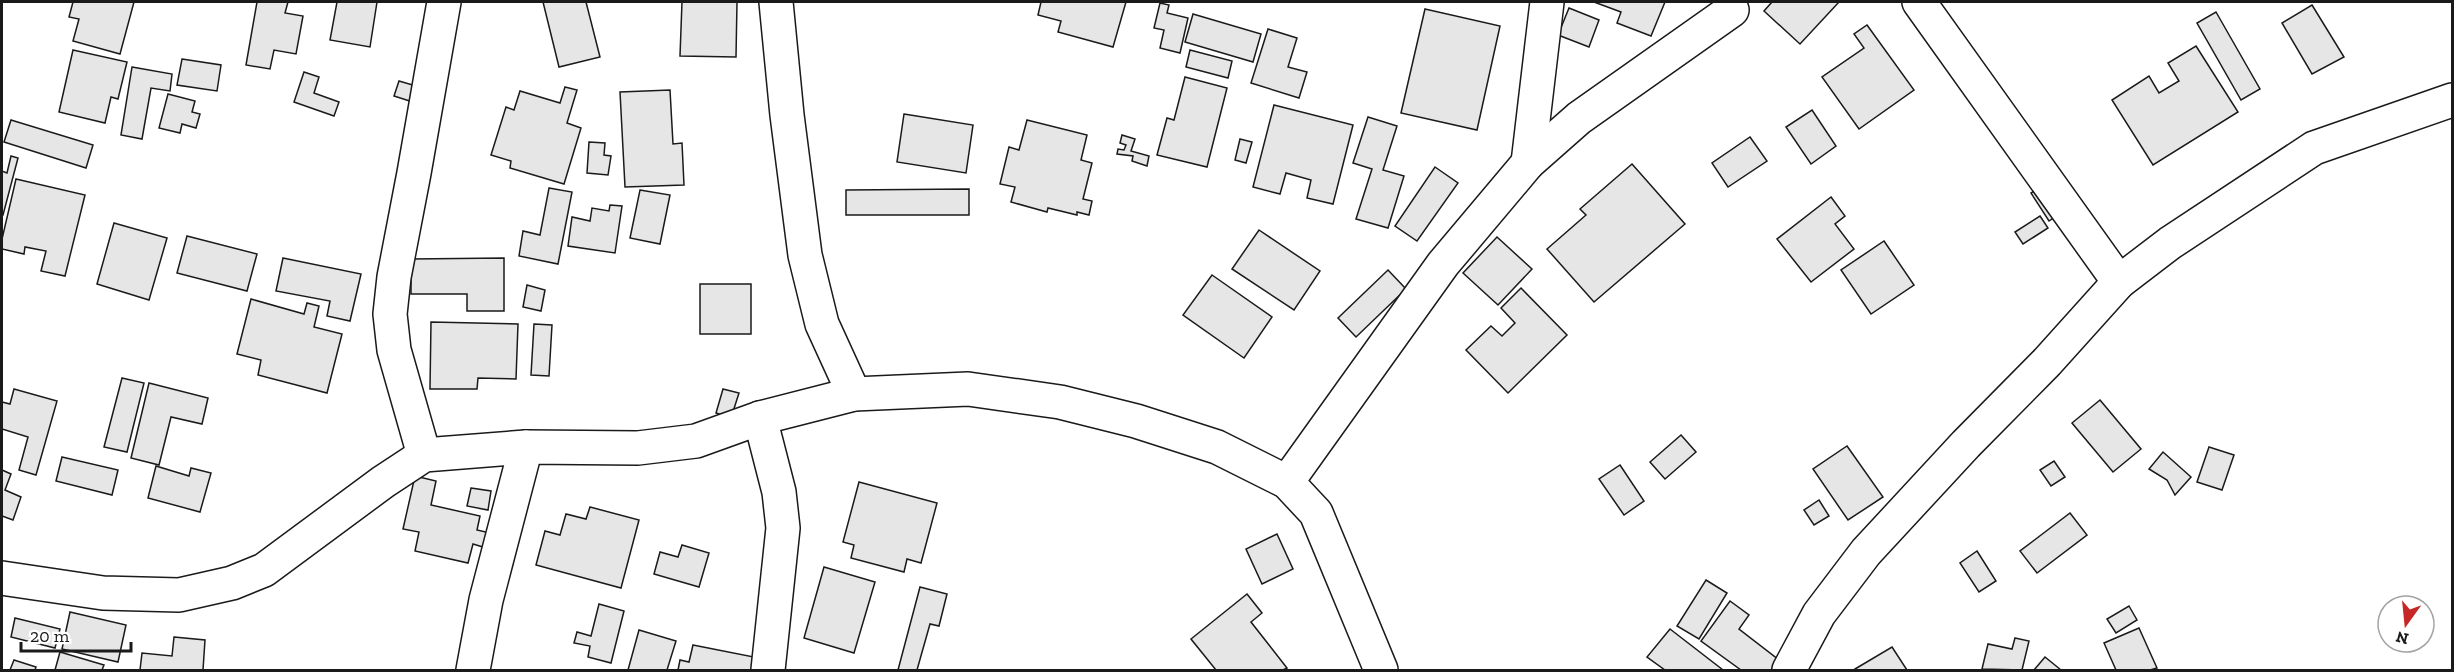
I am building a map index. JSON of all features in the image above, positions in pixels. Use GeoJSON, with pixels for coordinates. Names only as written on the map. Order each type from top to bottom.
{"type":"FeatureCollection","features":[{"type":"Feature","properties":{"kind":"street"},"geometry":{"type":"LineString","coordinates":[[424,455],[394,350],[390,314],[394,277],[444,2]]}},
{"type":"Feature","properties":{"kind":"street"},"geometry":{"type":"LineString","coordinates":[[776,2],[787,115],[805,255],[822,324],[854,394]]}},
{"type":"Feature","properties":{"kind":"street"},"geometry":{"type":"LineString","coordinates":[[1528,163],[1547,2]]}},
{"type":"Feature","properties":{"kind":"street"},"geometry":{"type":"LineString","coordinates":[[1919,2],[2119,282]]}},
{"type":"Feature","properties":{"kind":"street"},"geometry":{"type":"LineString","coordinates":[[1287,482],[1443,264],[1528,163],[1579,118],[1732,10]]}},
{"type":"Feature","properties":{"kind":"street"},"geometry":{"type":"LineString","coordinates":[[1789,670],[1819,614],[1866,552],[1966,444],[2047,362],[2119,282],[2170,243],[2314,148],[2452,100]]}},
{"type":"Feature","properties":{"kind":"street"},"geometry":{"type":"LineString","coordinates":[[2,578],[114,594],[178,595],[232,584],[264,570],[383,482],[424,455],[526,447],[638,448],[696,441],[760,418],[854,394],[968,389],[1060,402],[1136,421],[1217,447],[1287,482],[1316,513],[1381,670]]}},
{"type":"Feature","properties":{"kind":"street"},"geometry":{"type":"LineString","coordinates":[[760,418],[779,492],[783,528],[768,670]]}},
{"type":"Feature","properties":{"kind":"street"},"geometry":{"type":"LineString","coordinates":[[473,670],[486,600],[526,447]]}},
{"type":"Feature","properties":{"kind":"building"},"geometry":{"type":"Polygon","coordinates":[[[73,2],[134,2],[120,54],[73,41],[79,19],[69,17],[73,2]]]}},
{"type":"Feature","properties":{"kind":"building"},"geometry":{"type":"Polygon","coordinates":[[[257,2],[288,2],[285,13],[303,16],[296,54],[274,50],[270,69],[246,65],[257,2]]]}},
{"type":"Feature","properties":{"kind":"building"},"geometry":{"type":"Polygon","coordinates":[[[337,2],[377,2],[370,47],[330,40],[337,2]]]}},
{"type":"Feature","properties":{"kind":"building"},"geometry":{"type":"Polygon","coordinates":[[[543,2],[586,2],[600,57],[559,67],[543,2]]]}},
{"type":"Feature","properties":{"kind":"building"},"geometry":{"type":"Polygon","coordinates":[[[682,2],[737,2],[736,57],[680,56],[682,2]]]}},
{"type":"Feature","properties":{"kind":"building"},"geometry":{"type":"Polygon","coordinates":[[[1041,2],[1126,2],[1113,47],[1058,32],[1061,21],[1038,15],[1041,2]]]}},
{"type":"Feature","properties":{"kind":"building"},"geometry":{"type":"Polygon","coordinates":[[[1594,2],[1665,2],[1651,36],[1617,23],[1621,12],[1594,2]]]}},
{"type":"Feature","properties":{"kind":"building"},"geometry":{"type":"Polygon","coordinates":[[[1772,2],[1839,2],[1800,44],[1764,11],[1772,2]]]}},
{"type":"Feature","properties":{"kind":"building"},"geometry":{"type":"Polygon","coordinates":[[[1160,3],[1169,5],[1167,13],[1188,18],[1180,53],[1160,48],[1164,30],[1154,28],[1160,3]]]}},
{"type":"Feature","properties":{"kind":"building"},"geometry":{"type":"Polygon","coordinates":[[[2312,5],[2344,57],[2312,74],[2282,23],[2312,5]]]}},
{"type":"Feature","properties":{"kind":"building"},"geometry":{"type":"Polygon","coordinates":[[[1569,8],[1599,20],[1589,47],[1558,35],[1569,8]]]}},
{"type":"Feature","properties":{"kind":"building"},"geometry":{"type":"Polygon","coordinates":[[[1425,9],[1500,26],[1477,130],[1401,113],[1425,9]]]}},
{"type":"Feature","properties":{"kind":"building"},"geometry":{"type":"Polygon","coordinates":[[[2216,12],[2260,89],[2241,100],[2197,23],[2216,12]]]}},
{"type":"Feature","properties":{"kind":"building"},"geometry":{"type":"Polygon","coordinates":[[[1193,14],[1261,34],[1253,62],[1185,42],[1193,14]]]}},
{"type":"Feature","properties":{"kind":"building"},"geometry":{"type":"Polygon","coordinates":[[[1867,25],[1914,90],[1859,129],[1822,77],[1864,48],[1854,34],[1867,25]]]}},
{"type":"Feature","properties":{"kind":"building"},"geometry":{"type":"Polygon","coordinates":[[[1268,29],[1297,38],[1288,67],[1307,72],[1299,98],[1251,83],[1268,29]]]}},
{"type":"Feature","properties":{"kind":"building"},"geometry":{"type":"Polygon","coordinates":[[[2196,46],[2238,112],[2153,165],[2112,100],[2149,76],[2159,93],[2179,81],[2168,63],[2196,46]]]}},
{"type":"Feature","properties":{"kind":"building"},"geometry":{"type":"Polygon","coordinates":[[[73,50],[127,62],[118,99],[111,97],[105,123],[59,112],[73,50]]]}},
{"type":"Feature","properties":{"kind":"building"},"geometry":{"type":"Polygon","coordinates":[[[1190,50],[1232,61],[1228,78],[1186,67],[1190,50]]]}},
{"type":"Feature","properties":{"kind":"building"},"geometry":{"type":"Polygon","coordinates":[[[182,59],[221,65],[217,91],[177,85],[182,59]]]}},
{"type":"Feature","properties":{"kind":"building"},"geometry":{"type":"Polygon","coordinates":[[[132,67],[172,74],[170,91],[151,88],[142,139],[121,135],[132,67]]]}},
{"type":"Feature","properties":{"kind":"building"},"geometry":{"type":"Polygon","coordinates":[[[304,72],[319,77],[314,93],[339,102],[334,116],[294,102],[304,72]]]}},
{"type":"Feature","properties":{"kind":"building"},"geometry":{"type":"Polygon","coordinates":[[[1185,77],[1227,88],[1207,167],[1157,155],[1167,118],[1174,120],[1185,77]]]}},
{"type":"Feature","properties":{"kind":"building"},"geometry":{"type":"Polygon","coordinates":[[[399,81],[423,88],[419,104],[394,96],[399,81]]]}},
{"type":"Feature","properties":{"kind":"building"},"geometry":{"type":"Polygon","coordinates":[[[565,87],[577,90],[567,123],[581,128],[564,184],[510,168],[511,161],[491,155],[506,107],[514,110],[520,91],[560,103],[565,87]]]}},
{"type":"Feature","properties":{"kind":"building"},"geometry":{"type":"Polygon","coordinates":[[[670,90],[673,144],[682,143],[684,185],[625,187],[620,92],[670,90]]]}},
{"type":"Feature","properties":{"kind":"building"},"geometry":{"type":"Polygon","coordinates":[[[168,94],[195,101],[192,112],[200,114],[196,128],[182,124],[180,133],[159,128],[168,94]]]}},
{"type":"Feature","properties":{"kind":"building"},"geometry":{"type":"Polygon","coordinates":[[[1274,105],[1353,125],[1333,204],[1307,198],[1311,180],[1286,173],[1280,194],[1253,187],[1274,105]]]}},
{"type":"Feature","properties":{"kind":"building"},"geometry":{"type":"Polygon","coordinates":[[[1812,110],[1836,146],[1811,164],[1786,127],[1812,110]]]}},
{"type":"Feature","properties":{"kind":"building"},"geometry":{"type":"Polygon","coordinates":[[[904,114],[973,125],[966,173],[897,162],[904,114]]]}},
{"type":"Feature","properties":{"kind":"building"},"geometry":{"type":"Polygon","coordinates":[[[1368,117],[1397,126],[1383,170],[1404,176],[1388,228],[1356,219],[1372,169],[1353,163],[1368,117]]]}},
{"type":"Feature","properties":{"kind":"building"},"geometry":{"type":"Polygon","coordinates":[[[11,120],[93,145],[86,168],[4,142],[11,120]]]}},
{"type":"Feature","properties":{"kind":"building"},"geometry":{"type":"Polygon","coordinates":[[[1027,120],[1087,135],[1081,160],[1092,163],[1083,199],[1092,201],[1089,215],[1077,212],[1077,215],[1048,208],[1047,212],[1011,202],[1015,187],[1000,184],[1009,147],[1019,150],[1027,120]]]}},
{"type":"Feature","properties":{"kind":"building"},"geometry":{"type":"Polygon","coordinates":[[[1122,135],[1135,139],[1131,151],[1149,156],[1147,166],[1132,161],[1133,156],[1117,154],[1118,149],[1124,150],[1126,145],[1120,143],[1122,135]]]}},
{"type":"Feature","properties":{"kind":"building"},"geometry":{"type":"Polygon","coordinates":[[[1750,137],[1767,161],[1728,187],[1712,163],[1750,137]]]}},
{"type":"Feature","properties":{"kind":"building"},"geometry":{"type":"Polygon","coordinates":[[[1240,139],[1252,142],[1246,163],[1235,160],[1240,139]]]}},
{"type":"Feature","properties":{"kind":"building"},"geometry":{"type":"Polygon","coordinates":[[[589,142],[605,143],[604,155],[611,156],[608,175],[587,173],[589,142]]]}},
{"type":"Feature","properties":{"kind":"building"},"geometry":{"type":"Polygon","coordinates":[[[11,156],[18,158],[2,215],[2,171],[7,173],[11,156]]]}},
{"type":"Feature","properties":{"kind":"building"},"geometry":{"type":"Polygon","coordinates":[[[1632,164],[1685,224],[1594,302],[1547,249],[1586,215],[1580,209],[1632,164]]]}},
{"type":"Feature","properties":{"kind":"building"},"geometry":{"type":"Polygon","coordinates":[[[1435,167],[1458,183],[1417,241],[1395,226],[1435,167]]]}},
{"type":"Feature","properties":{"kind":"building"},"geometry":{"type":"Polygon","coordinates":[[[16,179],[85,195],[65,276],[41,271],[46,251],[25,247],[24,254],[2,249],[2,239],[16,179]]]}},
{"type":"Feature","properties":{"kind":"building"},"geometry":{"type":"Polygon","coordinates":[[[2044,185],[2062,212],[2049,221],[2031,193],[2044,185]]]}},
{"type":"Feature","properties":{"kind":"building"},"geometry":{"type":"Polygon","coordinates":[[[549,188],[572,192],[558,264],[519,256],[523,231],[540,235],[549,188]]]}},
{"type":"Feature","properties":{"kind":"building"},"geometry":{"type":"Polygon","coordinates":[[[969,189],[969,215],[846,215],[846,190],[969,189]]]}},
{"type":"Feature","properties":{"kind":"building"},"geometry":{"type":"Polygon","coordinates":[[[640,190],[670,195],[660,244],[630,238],[640,190]]]}},
{"type":"Feature","properties":{"kind":"building"},"geometry":{"type":"Polygon","coordinates":[[[1831,197],[1845,216],[1835,224],[1854,249],[1811,282],[1777,239],[1831,197]]]}},
{"type":"Feature","properties":{"kind":"building"},"geometry":{"type":"Polygon","coordinates":[[[610,205],[622,206],[615,253],[568,246],[572,217],[590,221],[592,208],[609,211],[610,205]]]}},
{"type":"Feature","properties":{"kind":"building"},"geometry":{"type":"Polygon","coordinates":[[[2040,216],[2048,228],[2023,244],[2015,232],[2040,216]]]}},
{"type":"Feature","properties":{"kind":"building"},"geometry":{"type":"Polygon","coordinates":[[[114,223],[167,238],[149,300],[97,284],[114,223]]]}},
{"type":"Feature","properties":{"kind":"building"},"geometry":{"type":"Polygon","coordinates":[[[1259,230],[1320,271],[1294,310],[1232,269],[1259,230]]]}},
{"type":"Feature","properties":{"kind":"building"},"geometry":{"type":"Polygon","coordinates":[[[187,236],[257,254],[247,291],[177,273],[187,236]]]}},
{"type":"Feature","properties":{"kind":"building"},"geometry":{"type":"Polygon","coordinates":[[[1497,237],[1532,269],[1498,305],[1463,273],[1497,237]]]}},
{"type":"Feature","properties":{"kind":"building"},"geometry":{"type":"Polygon","coordinates":[[[1884,241],[1914,285],[1871,314],[1841,270],[1884,241]]]}},
{"type":"Feature","properties":{"kind":"building"},"geometry":{"type":"Polygon","coordinates":[[[283,258],[361,274],[350,321],[327,316],[330,301],[276,291],[283,258]]]}},
{"type":"Feature","properties":{"kind":"building"},"geometry":{"type":"Polygon","coordinates":[[[504,258],[504,311],[467,311],[467,294],[411,294],[411,259],[504,258]]]}},
{"type":"Feature","properties":{"kind":"building"},"geometry":{"type":"Polygon","coordinates":[[[1388,270],[1406,289],[1356,337],[1338,318],[1388,270]]]}},
{"type":"Feature","properties":{"kind":"building"},"geometry":{"type":"Polygon","coordinates":[[[1212,275],[1272,317],[1244,358],[1183,315],[1212,275]]]}},
{"type":"Feature","properties":{"kind":"building"},"geometry":{"type":"Polygon","coordinates":[[[700,284],[751,284],[751,334],[700,334],[700,284]]]}},
{"type":"Feature","properties":{"kind":"building"},"geometry":{"type":"Polygon","coordinates":[[[527,285],[545,290],[541,311],[523,307],[527,285]]]}},
{"type":"Feature","properties":{"kind":"building"},"geometry":{"type":"Polygon","coordinates":[[[1521,288],[1567,335],[1508,393],[1466,350],[1491,326],[1502,336],[1515,323],[1501,308],[1521,288]]]}},
{"type":"Feature","properties":{"kind":"building"},"geometry":{"type":"Polygon","coordinates":[[[251,299],[304,314],[307,303],[319,306],[314,327],[342,334],[327,393],[258,375],[261,360],[237,354],[251,299]]]}},
{"type":"Feature","properties":{"kind":"building"},"geometry":{"type":"Polygon","coordinates":[[[431,322],[518,324],[516,379],[478,378],[477,389],[430,389],[431,322]]]}},
{"type":"Feature","properties":{"kind":"building"},"geometry":{"type":"Polygon","coordinates":[[[534,324],[552,325],[549,376],[531,375],[534,324]]]}},
{"type":"Feature","properties":{"kind":"building"},"geometry":{"type":"Polygon","coordinates":[[[122,378],[144,383],[127,452],[104,447],[122,378]]]}},
{"type":"Feature","properties":{"kind":"building"},"geometry":{"type":"Polygon","coordinates":[[[149,383],[208,398],[202,424],[171,417],[159,465],[131,458],[149,383]]]}},
{"type":"Feature","properties":{"kind":"building"},"geometry":{"type":"Polygon","coordinates":[[[14,389],[57,401],[36,475],[19,470],[28,437],[2,429],[2,402],[10,404],[14,389]]]}},
{"type":"Feature","properties":{"kind":"building"},"geometry":{"type":"Polygon","coordinates":[[[723,389],[739,393],[731,418],[716,413],[723,389]]]}},
{"type":"Feature","properties":{"kind":"building"},"geometry":{"type":"Polygon","coordinates":[[[2100,400],[2141,449],[2113,472],[2072,423],[2100,400]]]}},
{"type":"Feature","properties":{"kind":"building"},"geometry":{"type":"Polygon","coordinates":[[[1681,435],[1696,452],[1665,479],[1650,462],[1681,435]]]}},
{"type":"Feature","properties":{"kind":"building"},"geometry":{"type":"Polygon","coordinates":[[[1847,446],[1883,497],[1848,520],[1813,469],[1847,446]]]}},
{"type":"Feature","properties":{"kind":"building"},"geometry":{"type":"Polygon","coordinates":[[[2209,447],[2234,455],[2222,490],[2197,482],[2209,447]]]}},
{"type":"Feature","properties":{"kind":"building"},"geometry":{"type":"Polygon","coordinates":[[[2163,452],[2191,477],[2175,495],[2167,480],[2149,469],[2163,452]]]}},
{"type":"Feature","properties":{"kind":"building"},"geometry":{"type":"Polygon","coordinates":[[[62,457],[118,470],[112,495],[56,481],[62,457]]]}},
{"type":"Feature","properties":{"kind":"building"},"geometry":{"type":"Polygon","coordinates":[[[2054,461],[2065,477],[2051,486],[2040,470],[2054,461]]]}},
{"type":"Feature","properties":{"kind":"building"},"geometry":{"type":"Polygon","coordinates":[[[1620,465],[1644,501],[1624,515],[1599,479],[1620,465]]]}},
{"type":"Feature","properties":{"kind":"building"},"geometry":{"type":"Polygon","coordinates":[[[156,466],[189,476],[191,468],[211,473],[200,512],[148,498],[156,466]]]}},
{"type":"Feature","properties":{"kind":"building"},"geometry":{"type":"Polygon","coordinates":[[[2,470],[11,474],[5,490],[21,497],[13,520],[2,516],[2,470]]]}},
{"type":"Feature","properties":{"kind":"building"},"geometry":{"type":"Polygon","coordinates":[[[415,476],[436,481],[431,505],[480,516],[477,530],[490,533],[486,548],[473,544],[468,563],[415,551],[419,532],[403,529],[415,476]]]}},
{"type":"Feature","properties":{"kind":"building"},"geometry":{"type":"Polygon","coordinates":[[[859,482],[937,503],[921,563],[907,559],[904,572],[851,558],[854,545],[843,542],[859,482]]]}},
{"type":"Feature","properties":{"kind":"building"},"geometry":{"type":"Polygon","coordinates":[[[471,488],[491,491],[488,510],[467,506],[471,488]]]}},
{"type":"Feature","properties":{"kind":"building"},"geometry":{"type":"Polygon","coordinates":[[[1819,500],[1829,516],[1814,525],[1804,510],[1819,500]]]}},
{"type":"Feature","properties":{"kind":"building"},"geometry":{"type":"Polygon","coordinates":[[[590,507],[639,520],[621,588],[536,565],[545,531],[560,535],[566,514],[586,519],[590,507]]]}},
{"type":"Feature","properties":{"kind":"building"},"geometry":{"type":"Polygon","coordinates":[[[2070,513],[2087,535],[2037,573],[2020,551],[2070,513]]]}},
{"type":"Feature","properties":{"kind":"building"},"geometry":{"type":"Polygon","coordinates":[[[1277,534],[1293,569],[1262,584],[1246,549],[1277,534]]]}},
{"type":"Feature","properties":{"kind":"building"},"geometry":{"type":"Polygon","coordinates":[[[682,545],[709,553],[699,587],[654,574],[660,552],[678,557],[682,545]]]}},
{"type":"Feature","properties":{"kind":"building"},"geometry":{"type":"Polygon","coordinates":[[[1977,551],[1996,581],[1979,592],[1960,563],[1977,551]]]}},
{"type":"Feature","properties":{"kind":"building"},"geometry":{"type":"Polygon","coordinates":[[[824,567],[875,582],[854,653],[804,638],[824,567]]]}},
{"type":"Feature","properties":{"kind":"building"},"geometry":{"type":"Polygon","coordinates":[[[1706,580],[1727,593],[1699,639],[1677,626],[1706,580]]]}},
{"type":"Feature","properties":{"kind":"building"},"geometry":{"type":"Polygon","coordinates":[[[920,587],[947,594],[939,626],[930,624],[917,670],[898,670],[920,587]]]}},
{"type":"Feature","properties":{"kind":"building"},"geometry":{"type":"Polygon","coordinates":[[[1247,594],[1262,613],[1251,622],[1287,668],[1283,670],[1216,670],[1191,639],[1247,594]]]}},
{"type":"Feature","properties":{"kind":"building"},"geometry":{"type":"Polygon","coordinates":[[[1730,601],[1749,615],[1739,629],[1779,660],[1771,670],[1741,670],[1701,641],[1730,601]]]}},
{"type":"Feature","properties":{"kind":"building"},"geometry":{"type":"Polygon","coordinates":[[[599,604],[624,611],[611,663],[588,657],[590,646],[574,643],[577,632],[591,636],[599,604]]]}},
{"type":"Feature","properties":{"kind":"building"},"geometry":{"type":"Polygon","coordinates":[[[2129,606],[2137,620],[2116,633],[2107,619],[2129,606]]]}},
{"type":"Feature","properties":{"kind":"building"},"geometry":{"type":"Polygon","coordinates":[[[70,612],[126,625],[118,662],[62,649],[70,612]]]}},
{"type":"Feature","properties":{"kind":"building"},"geometry":{"type":"Polygon","coordinates":[[[15,618],[60,629],[55,648],[11,637],[15,618]]]}},
{"type":"Feature","properties":{"kind":"building"},"geometry":{"type":"Polygon","coordinates":[[[2139,628],[2157,668],[2116,670],[2104,643],[2139,628]]]}},
{"type":"Feature","properties":{"kind":"building"},"geometry":{"type":"Polygon","coordinates":[[[1670,629],[1723,670],[1665,670],[1647,657],[1670,629]]]}},
{"type":"Feature","properties":{"kind":"building"},"geometry":{"type":"Polygon","coordinates":[[[639,630],[676,641],[667,670],[628,670],[639,630]]]}},
{"type":"Feature","properties":{"kind":"building"},"geometry":{"type":"Polygon","coordinates":[[[174,637],[205,640],[203,670],[140,670],[142,653],[172,656],[174,637]]]}},
{"type":"Feature","properties":{"kind":"building"},"geometry":{"type":"Polygon","coordinates":[[[2015,638],[2029,641],[2022,670],[1982,669],[1988,644],[2012,649],[2015,638]]]}},
{"type":"Feature","properties":{"kind":"building"},"geometry":{"type":"Polygon","coordinates":[[[693,645],[759,658],[757,670],[678,670],[680,660],[689,662],[693,645]]]}},
{"type":"Feature","properties":{"kind":"building"},"geometry":{"type":"Polygon","coordinates":[[[1892,647],[1907,670],[1855,669],[1892,647]]]}},
{"type":"Feature","properties":{"kind":"building"},"geometry":{"type":"Polygon","coordinates":[[[60,652],[104,665],[102,670],[55,670],[60,652]]]}},
{"type":"Feature","properties":{"kind":"building"},"geometry":{"type":"Polygon","coordinates":[[[2045,657],[2061,670],[2034,670],[2045,657]]]}},
{"type":"Feature","properties":{"kind":"building"},"geometry":{"type":"Polygon","coordinates":[[[14,660],[36,667],[35,670],[10,670],[14,660]]]}}]}
